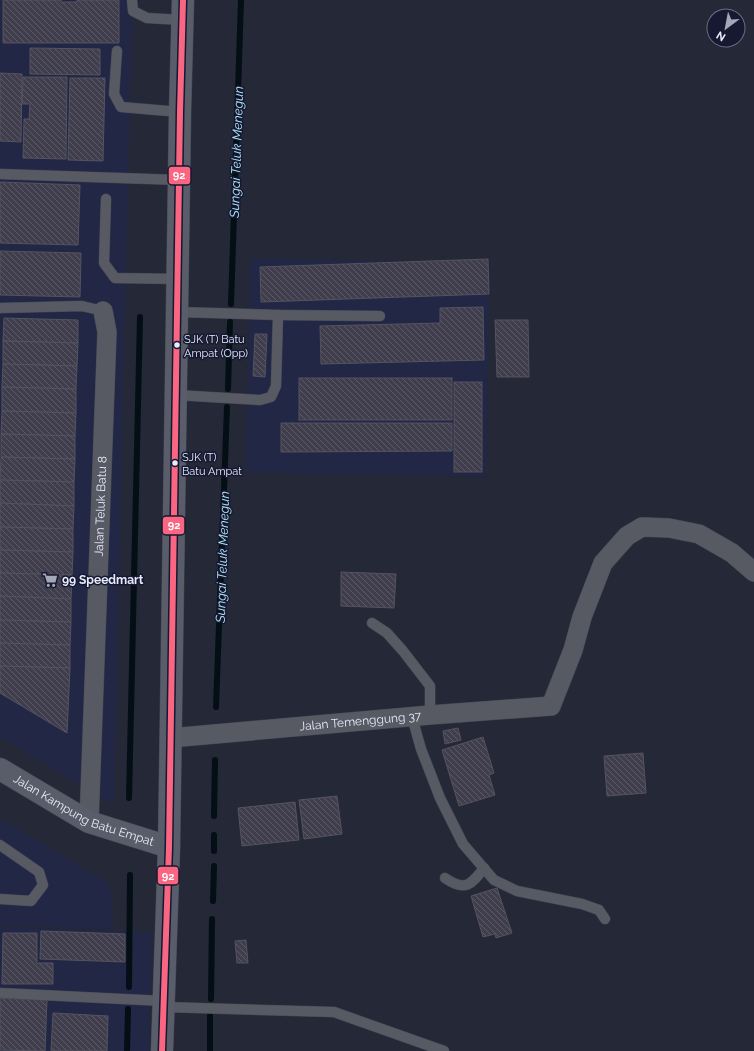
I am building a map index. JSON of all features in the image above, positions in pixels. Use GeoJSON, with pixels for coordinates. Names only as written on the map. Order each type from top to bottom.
{"type":"FeatureCollection","features":[{"type":"Feature","properties":{"kind":"main road"},"geometry":{"type":"LineString","coordinates":[[162,1051],[169,847],[180,112],[183,10]]}},
{"type":"Feature","properties":{"kind":"main road","name":"Jalan Kampung Batu Empat"},"geometry":{"type":"LineString","coordinates":[[0,769],[89,822],[169,847]]}},
{"type":"Feature","properties":{"kind":"street","name":"Jalan Teluk Batu 8"},"geometry":{"type":"LineString","coordinates":[[89,822],[107,332],[103,312]]}},
{"type":"Feature","properties":{"kind":"street","name":"Jalan Temenggung 37"},"geometry":{"type":"LineString","coordinates":[[170,738],[551,706],[573,650],[582,617],[603,563],[627,536],[642,527],[669,528],[699,534],[732,553],[754,572]]}},
{"type":"Feature","properties":{"kind":"lane"},"geometry":{"type":"LineString","coordinates":[[132,0],[133,11],[147,18],[183,10]]}},
{"type":"Feature","properties":{"kind":"lane"},"geometry":{"type":"LineString","coordinates":[[117,51],[114,94],[120,107],[180,112]]}},
{"type":"Feature","properties":{"kind":"lane"},"geometry":{"type":"LineString","coordinates":[[0,174],[180,180]]}},
{"type":"Feature","properties":{"kind":"lane"},"geometry":{"type":"LineString","coordinates":[[106,199],[104,263],[116,278],[178,279]]}},
{"type":"Feature","properties":{"kind":"lane"},"geometry":{"type":"LineString","coordinates":[[0,308],[82,306],[103,312]]}},
{"type":"Feature","properties":{"kind":"lane"},"geometry":{"type":"LineString","coordinates":[[177,312],[380,316]]}},
{"type":"Feature","properties":{"kind":"lane"},"geometry":{"type":"LineString","coordinates":[[176,395],[260,400],[271,397],[276,386],[278,315]]}},
{"type":"Feature","properties":{"kind":"lane"},"geometry":{"type":"LineString","coordinates":[[372,623],[387,633],[430,686],[421,716],[421,749],[440,798],[463,844],[494,880],[517,891],[582,904],[599,910],[605,919]]}},
{"type":"Feature","properties":{"kind":"lane"},"geometry":{"type":"LineString","coordinates":[[0,845],[39,872],[43,885],[30,901],[0,899]]}},
{"type":"Feature","properties":{"kind":"lane"},"geometry":{"type":"LineString","coordinates":[[445,878],[454,884],[461,886],[473,883],[484,868]]}},
{"type":"Feature","properties":{"kind":"lane"},"geometry":{"type":"LineString","coordinates":[[0,993],[164,1004],[334,1012],[444,1051]]}},
{"type":"Feature","properties":{"kind":"shaded area"},"geometry":{"type":"Polygon","coordinates":[[[0,0],[132,0],[114,805],[0,737],[0,0]]]}},
{"type":"Feature","properties":{"kind":"shaded area","name":"SJK (T) Batu Ampat"},"geometry":{"type":"Polygon","coordinates":[[[250,258],[490,264],[486,477],[246,472],[250,258]]]}},
{"type":"Feature","properties":{"kind":"shaded area"},"geometry":{"type":"Polygon","coordinates":[[[0,818],[110,884],[113,929],[0,925],[0,818]]]}},
{"type":"Feature","properties":{"kind":"shaded area"},"geometry":{"type":"Polygon","coordinates":[[[0,927],[152,932],[149,1051],[0,1051],[0,927]]]}},
{"type":"Feature","properties":{"kind":"building"},"geometry":{"type":"Polygon","coordinates":[[[3,0],[61,0],[61,2],[77,2],[77,0],[119,0],[119,43],[3,43],[3,0]]]}},
{"type":"Feature","properties":{"kind":"building"},"geometry":{"type":"Polygon","coordinates":[[[30,48],[100,49],[100,75],[30,74],[30,48]]]}},
{"type":"Feature","properties":{"kind":"building"},"geometry":{"type":"Polygon","coordinates":[[[0,73],[22,74],[21,142],[0,141],[0,73]]]}},
{"type":"Feature","properties":{"kind":"building"},"geometry":{"type":"Polygon","coordinates":[[[23,77],[67,77],[66,159],[23,158],[24,119],[29,119],[30,104],[22,104],[23,77]]]}},
{"type":"Feature","properties":{"kind":"building"},"geometry":{"type":"Polygon","coordinates":[[[70,78],[105,78],[103,161],[68,160],[70,78]]]}},
{"type":"Feature","properties":{"kind":"building"},"geometry":{"type":"Polygon","coordinates":[[[0,182],[80,185],[78,245],[0,243],[0,182]]]}},
{"type":"Feature","properties":{"kind":"building"},"geometry":{"type":"Polygon","coordinates":[[[0,251],[81,253],[80,297],[0,295],[0,251]]]}},
{"type":"Feature","properties":{"kind":"building"},"geometry":{"type":"Polygon","coordinates":[[[488,259],[489,294],[261,302],[260,267],[488,259]]]}},
{"type":"Feature","properties":{"kind":"building"},"geometry":{"type":"Polygon","coordinates":[[[483,307],[484,360],[321,364],[320,326],[440,323],[440,308],[483,307]]]}},
{"type":"Feature","properties":{"kind":"building"},"geometry":{"type":"Polygon","coordinates":[[[4,318],[78,320],[78,343],[3,341],[4,318]]]}},
{"type":"Feature","properties":{"kind":"building"},"geometry":{"type":"Polygon","coordinates":[[[495,320],[528,320],[529,377],[497,377],[495,320]]]}},
{"type":"Feature","properties":{"kind":"building"},"geometry":{"type":"Polygon","coordinates":[[[255,334],[267,334],[265,377],[253,376],[255,334]]]}},
{"type":"Feature","properties":{"kind":"building"},"geometry":{"type":"Polygon","coordinates":[[[3,341],[78,343],[77,366],[3,364],[3,341]]]}},
{"type":"Feature","properties":{"kind":"building"},"geometry":{"type":"Polygon","coordinates":[[[3,364],[77,366],[76,389],[2,387],[3,364]]]}},
{"type":"Feature","properties":{"kind":"building"},"geometry":{"type":"Polygon","coordinates":[[[299,378],[452,378],[452,420],[299,420],[299,378]]]}},
{"type":"Feature","properties":{"kind":"building"},"geometry":{"type":"Polygon","coordinates":[[[454,382],[482,382],[482,472],[454,472],[454,382]]]}},
{"type":"Feature","properties":{"kind":"building"},"geometry":{"type":"Polygon","coordinates":[[[2,387],[76,389],[76,413],[2,411],[2,387]]]}},
{"type":"Feature","properties":{"kind":"building"},"geometry":{"type":"Polygon","coordinates":[[[2,411],[76,413],[75,436],[1,434],[2,411]]]}},
{"type":"Feature","properties":{"kind":"building"},"geometry":{"type":"Polygon","coordinates":[[[281,423],[452,423],[452,451],[281,452],[281,423]]]}},
{"type":"Feature","properties":{"kind":"building"},"geometry":{"type":"Polygon","coordinates":[[[1,434],[75,436],[75,459],[1,457],[1,434]]]}},
{"type":"Feature","properties":{"kind":"building"},"geometry":{"type":"Polygon","coordinates":[[[1,457],[75,459],[74,482],[0,480],[1,457]]]}},
{"type":"Feature","properties":{"kind":"building"},"geometry":{"type":"Polygon","coordinates":[[[0,480],[74,482],[74,506],[0,503],[0,480]]]}},
{"type":"Feature","properties":{"kind":"building"},"geometry":{"type":"Polygon","coordinates":[[[0,503],[74,506],[73,529],[0,527],[0,503]]]}},
{"type":"Feature","properties":{"kind":"building"},"geometry":{"type":"Polygon","coordinates":[[[0,527],[73,529],[73,552],[0,550],[0,527]]]}},
{"type":"Feature","properties":{"kind":"building"},"geometry":{"type":"Polygon","coordinates":[[[0,550],[73,552],[72,575],[0,573],[0,550]]]}},
{"type":"Feature","properties":{"kind":"building"},"geometry":{"type":"Polygon","coordinates":[[[341,572],[396,574],[394,608],[341,606],[341,572]]]}},
{"type":"Feature","properties":{"kind":"building"},"geometry":{"type":"Polygon","coordinates":[[[0,573],[72,575],[71,599],[0,596],[0,573]]]}},
{"type":"Feature","properties":{"kind":"building"},"geometry":{"type":"Polygon","coordinates":[[[0,596],[71,599],[71,622],[0,620],[0,596]]]}},
{"type":"Feature","properties":{"kind":"building"},"geometry":{"type":"Polygon","coordinates":[[[0,620],[71,622],[70,645],[0,643],[0,620]]]}},
{"type":"Feature","properties":{"kind":"building"},"geometry":{"type":"Polygon","coordinates":[[[0,643],[70,645],[70,668],[0,666],[0,643]]]}},
{"type":"Feature","properties":{"kind":"building"},"geometry":{"type":"Polygon","coordinates":[[[0,666],[70,668],[67,733],[0,693],[0,666]]]}},
{"type":"Feature","properties":{"kind":"building"},"geometry":{"type":"Polygon","coordinates":[[[458,728],[461,740],[445,744],[443,731],[458,728]]]}},
{"type":"Feature","properties":{"kind":"building"},"geometry":{"type":"Polygon","coordinates":[[[483,737],[494,773],[489,775],[495,795],[459,806],[442,750],[483,737]]]}},
{"type":"Feature","properties":{"kind":"building"},"geometry":{"type":"Polygon","coordinates":[[[643,753],[646,793],[607,796],[604,756],[643,753]]]}},
{"type":"Feature","properties":{"kind":"building"},"geometry":{"type":"Polygon","coordinates":[[[337,796],[342,834],[304,839],[299,800],[337,796]]]}},
{"type":"Feature","properties":{"kind":"building"},"geometry":{"type":"Polygon","coordinates":[[[295,802],[299,840],[242,846],[238,808],[295,802]]]}},
{"type":"Feature","properties":{"kind":"building"},"geometry":{"type":"Polygon","coordinates":[[[497,888],[512,933],[496,938],[495,934],[483,937],[471,896],[497,888]]]}},
{"type":"Feature","properties":{"kind":"building"},"geometry":{"type":"Polygon","coordinates":[[[41,931],[125,934],[125,962],[40,959],[41,931]]]}},
{"type":"Feature","properties":{"kind":"building"},"geometry":{"type":"Polygon","coordinates":[[[3,933],[37,933],[37,963],[53,963],[53,984],[2,984],[3,933]]]}},
{"type":"Feature","properties":{"kind":"building"},"geometry":{"type":"Polygon","coordinates":[[[246,940],[248,963],[237,963],[235,941],[246,940]]]}},
{"type":"Feature","properties":{"kind":"building"},"geometry":{"type":"Polygon","coordinates":[[[0,998],[47,1000],[45,1051],[0,1050],[0,998]]]}},
{"type":"Feature","properties":{"kind":"building"},"geometry":{"type":"Polygon","coordinates":[[[53,1013],[108,1016],[107,1051],[51,1051],[53,1013]]]}},
{"type":"Feature","properties":{"kind":"waterway","name":"Sungai Teluk Menegun"},"geometry":{"type":"LineString","coordinates":[[231,304],[241,0]]}},
{"type":"Feature","properties":{"kind":"waterway"},"geometry":{"type":"LineString","coordinates":[[129,798],[140,317]]}},
{"type":"Feature","properties":{"kind":"waterway","name":"Sungai Teluk Menegun"},"geometry":{"type":"LineString","coordinates":[[228,389],[230,322]]}},
{"type":"Feature","properties":{"kind":"waterway","name":"Sungai Teluk Menegun"},"geometry":{"type":"LineString","coordinates":[[216,707],[227,407]]}},
{"type":"Feature","properties":{"kind":"waterway","name":"Sungai Teluk Menegun"},"geometry":{"type":"LineString","coordinates":[[214,816],[215,760]]}},
{"type":"Feature","properties":{"kind":"waterway","name":"Sungai Teluk Menegun"},"geometry":{"type":"LineString","coordinates":[[214,835],[214,851]]}},
{"type":"Feature","properties":{"kind":"waterway","name":"Sungai Teluk Menegun"},"geometry":{"type":"LineString","coordinates":[[213,901],[214,866]]}},
{"type":"Feature","properties":{"kind":"waterway"},"geometry":{"type":"LineString","coordinates":[[129,987],[130,875]]}},
{"type":"Feature","properties":{"kind":"waterway","name":"Sungai Teluk Menegun"},"geometry":{"type":"LineString","coordinates":[[211,999],[212,919]]}},
{"type":"Feature","properties":{"kind":"waterway"},"geometry":{"type":"LineString","coordinates":[[127,1051],[128,1009]]}},
{"type":"Feature","properties":{"kind":"waterway","name":"Sungai Teluk Menegun"},"geometry":{"type":"LineString","coordinates":[[210,1016],[210,1051]]}},
{"type":"Feature","properties":{"kind":"transit line","name":"92"},"geometry":{"type":"LineString","coordinates":[[162,1051],[169,847],[183,0]]}},
{"type":"Feature","properties":{"kind":"place","name":"SJK (T) Batu Ampat (Opp)"},"geometry":{"type":"Point","coordinates":[177,345]}},
{"type":"Feature","properties":{"kind":"place","name":"SJK (T) Batu Ampat"},"geometry":{"type":"Point","coordinates":[175,463]}},
{"type":"Feature","properties":{"kind":"place","name":"99 Speedmart"},"geometry":{"type":"Point","coordinates":[50,580]}}]}
